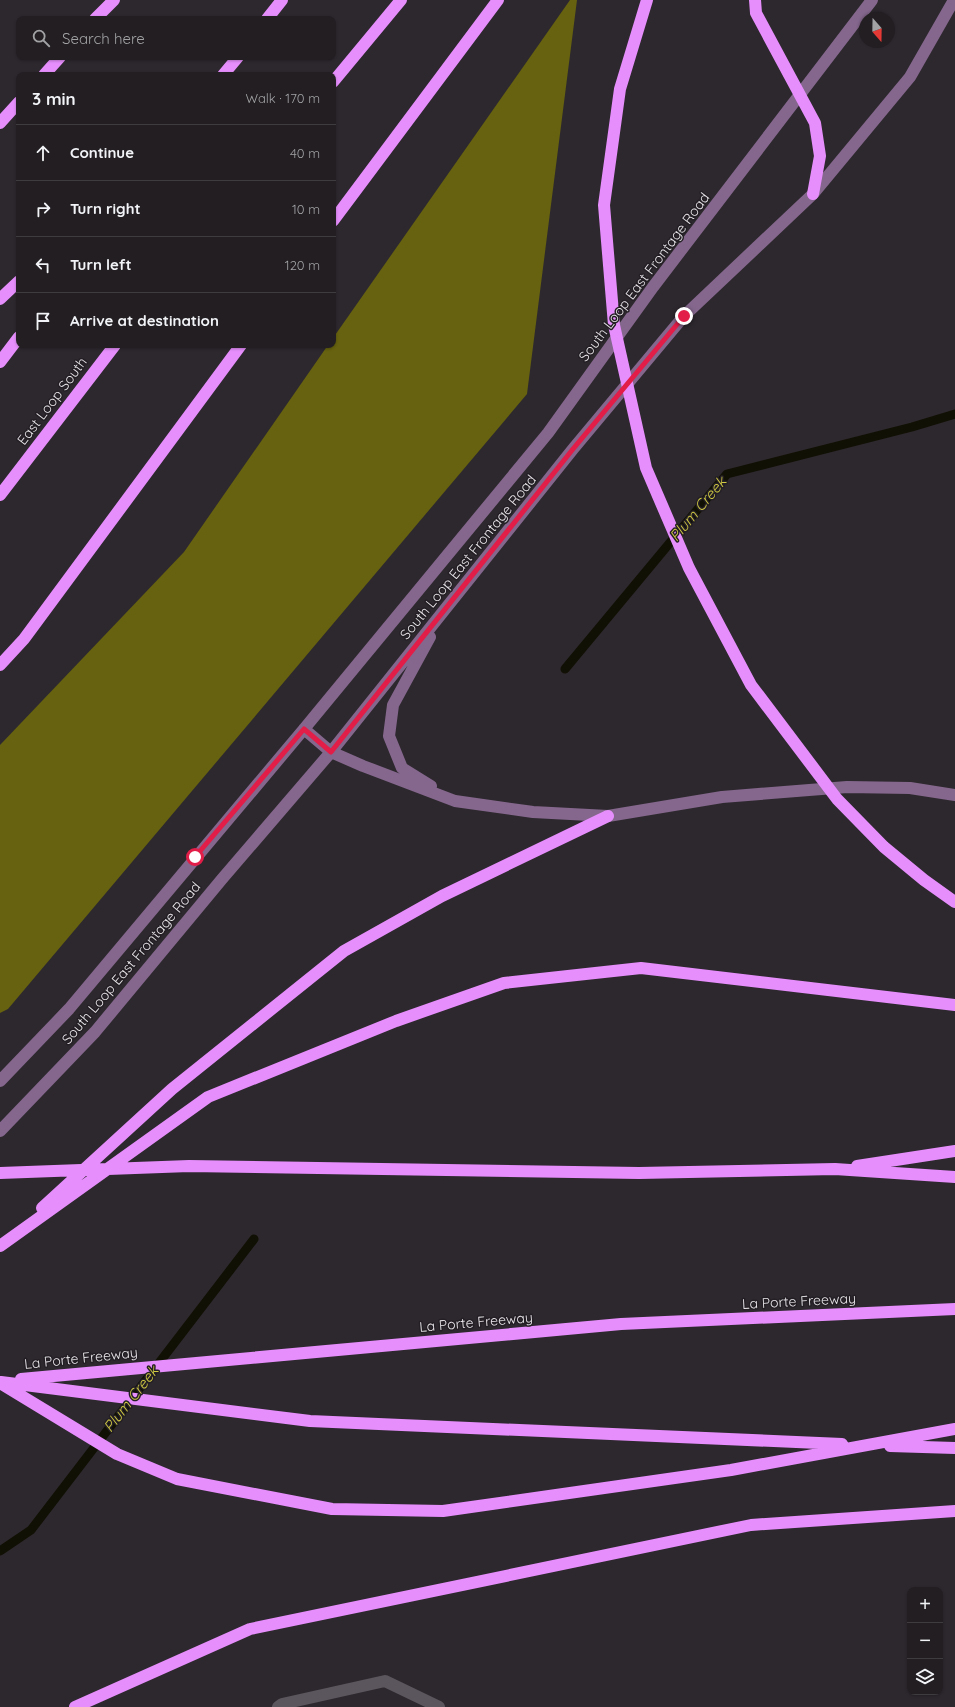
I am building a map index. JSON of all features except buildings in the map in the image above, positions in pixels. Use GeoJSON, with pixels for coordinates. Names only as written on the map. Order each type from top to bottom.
{"type":"FeatureCollection","features":[{"type":"Feature","properties":{"kind":"highway"},"geometry":{"type":"LineString","coordinates":[[99,15],[114,0]]}},
{"type":"Feature","properties":{"kind":"highway"},"geometry":{"type":"LineString","coordinates":[[269,16],[282,0]]}},
{"type":"Feature","properties":{"kind":"highway"},"geometry":{"type":"LineString","coordinates":[[336,78],[401,0]]}},
{"type":"Feature","properties":{"kind":"highway"},"geometry":{"type":"LineString","coordinates":[[336,217],[498,0]]}},
{"type":"Feature","properties":{"kind":"highway"},"geometry":{"type":"LineString","coordinates":[[647,0],[620,89],[604,205],[614,325],[646,468],[689,568],[751,685],[837,799],[884,847],[924,880],[955,902]]}},
{"type":"Feature","properties":{"kind":"highway"},"geometry":{"type":"LineString","coordinates":[[755,0],[756,13],[815,123],[820,156],[813,194]]}},
{"type":"Feature","properties":{"kind":"highway"},"geometry":{"type":"LineString","coordinates":[[47,72],[57,60]]}},
{"type":"Feature","properties":{"kind":"highway"},"geometry":{"type":"LineString","coordinates":[[226,72],[236,60]]}},
{"type":"Feature","properties":{"kind":"highway"},"geometry":{"type":"LineString","coordinates":[[0,123],[16,105]]}},
{"type":"Feature","properties":{"kind":"highway"},"geometry":{"type":"LineString","coordinates":[[0,299],[16,284]]}},
{"type":"Feature","properties":{"kind":"highway"},"geometry":{"type":"LineString","coordinates":[[0,362],[16,341]]}},
{"type":"Feature","properties":{"kind":"highway","name":"East Loop South"},"geometry":{"type":"LineString","coordinates":[[0,495],[113,348]]}},
{"type":"Feature","properties":{"kind":"highway"},"geometry":{"type":"LineString","coordinates":[[0,664],[24,639],[239,348]]}},
{"type":"Feature","properties":{"kind":"highway"},"geometry":{"type":"LineString","coordinates":[[1,1246],[172,1089],[344,951],[442,896],[608,816]]}},
{"type":"Feature","properties":{"kind":"highway"},"geometry":{"type":"LineString","coordinates":[[1,1246],[208,1096],[396,1021],[504,983],[642,968],[955,1005]]}},
{"type":"Feature","properties":{"kind":"highway"},"geometry":{"type":"LineString","coordinates":[[835,1169],[955,1151]]}},
{"type":"Feature","properties":{"kind":"highway"},"geometry":{"type":"LineString","coordinates":[[0,1173],[189,1166],[640,1173],[835,1169],[955,1177]]}},
{"type":"Feature","properties":{"kind":"highway","name":"La Porte Freeway"},"geometry":{"type":"LineString","coordinates":[[0,1382],[621,1324],[955,1309]]}},
{"type":"Feature","properties":{"kind":"highway"},"geometry":{"type":"LineString","coordinates":[[0,1382],[117,1454],[177,1479],[332,1509],[443,1511],[731,1470],[955,1429]]}},
{"type":"Feature","properties":{"kind":"highway"},"geometry":{"type":"LineString","coordinates":[[0,1382],[310,1421],[955,1448]]}},
{"type":"Feature","properties":{"kind":"highway"},"geometry":{"type":"LineString","coordinates":[[75,1707],[250,1629],[751,1525],[955,1512]]}},
{"type":"Feature","properties":{"kind":"main road","name":"South Loop East Frontage Road"},"geometry":{"type":"LineString","coordinates":[[0,1081],[69,1009],[304,729],[548,433],[653,287],[872,0]]}},
{"type":"Feature","properties":{"kind":"main road","name":"South Loop East Frontage Road"},"geometry":{"type":"LineString","coordinates":[[0,1131],[95,1032],[222,879],[331,752],[684,316],[813,194],[910,77],[954,0]]}},
{"type":"Feature","properties":{"kind":"main road"},"geometry":{"type":"LineString","coordinates":[[444,611],[393,705],[389,736],[402,768],[455,800]]}},
{"type":"Feature","properties":{"kind":"main road"},"geometry":{"type":"LineString","coordinates":[[304,729],[331,752],[363,766],[455,800],[533,812],[608,816],[722,797],[847,787],[910,788],[955,795]]}},
{"type":"Feature","properties":{"kind":"lane"},"geometry":{"type":"LineString","coordinates":[[278,1707],[282,1704],[385,1681],[439,1707]]}},
{"type":"Feature","properties":{"kind":"shaded area"},"geometry":{"type":"Polygon","coordinates":[[[570,0],[577,0],[527,394],[8,1009],[0,1013],[0,745],[184,552],[326,348],[336,348],[336,334],[570,0]]]}},
{"type":"Feature","properties":{"kind":"waterway","name":"Plum Creek"},"geometry":{"type":"LineString","coordinates":[[565,669],[727,474],[912,427],[955,414]]}},
{"type":"Feature","properties":{"kind":"waterway","name":"Plum Creek"},"geometry":{"type":"LineString","coordinates":[[0,1551],[31,1530],[254,1239]]}},
{"type":"Feature","properties":{"kind":"route"},"geometry":{"type":"LineString","coordinates":[[195,857],[304,729],[331,752],[573,449],[684,316]]}}]}
